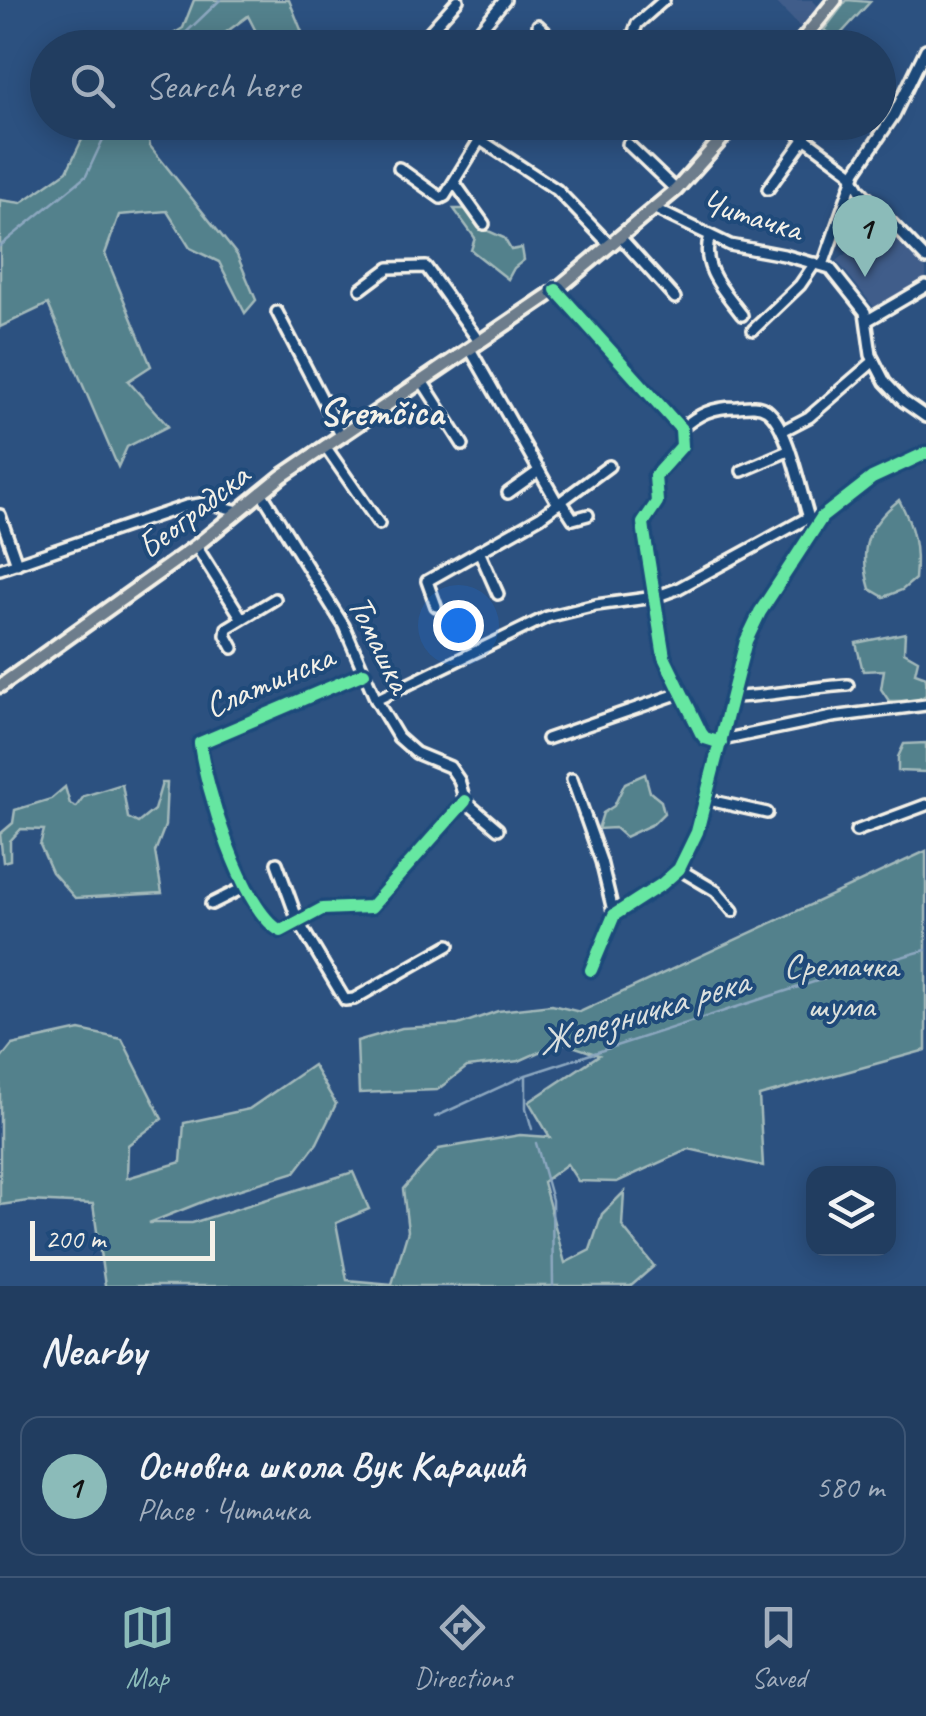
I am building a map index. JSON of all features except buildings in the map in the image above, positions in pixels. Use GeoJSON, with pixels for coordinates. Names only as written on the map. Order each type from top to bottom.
{"type":"FeatureCollection","features":[{"type":"Feature","properties":{"kind":"main road"},"geometry":{"type":"LineString","coordinates":[[811,30],[835,0]]}},
{"type":"Feature","properties":{"kind":"main road","name":"Београдска"},"geometry":{"type":"LineString","coordinates":[[0,686],[196,546],[324,446],[556,290],[676,190],[717,140]]}},
{"type":"Feature","properties":{"kind":"street"},"geometry":{"type":"LineString","coordinates":[[431,30],[458,0]]}},
{"type":"Feature","properties":{"kind":"street"},"geometry":{"type":"LineString","coordinates":[[480,30],[506,0]]}},
{"type":"Feature","properties":{"kind":"street"},"geometry":{"type":"LineString","coordinates":[[634,30],[659,1]]}},
{"type":"Feature","properties":{"kind":"street"},"geometry":{"type":"LineString","coordinates":[[538,25],[543,30]]}},
{"type":"Feature","properties":{"kind":"street"},"geometry":{"type":"LineString","coordinates":[[896,111],[926,50]]}},
{"type":"Feature","properties":{"kind":"street"},"geometry":{"type":"LineString","coordinates":[[399,168],[440,198],[445,196],[479,140]]}},
{"type":"Feature","properties":{"kind":"street"},"geometry":{"type":"LineString","coordinates":[[482,140],[557,190],[676,298]]}},
{"type":"Feature","properties":{"kind":"street"},"geometry":{"type":"LineString","coordinates":[[768,189],[805,140]]}},
{"type":"Feature","properties":{"kind":"street"},"geometry":{"type":"LineString","coordinates":[[809,140],[836,159],[926,259]]}},
{"type":"Feature","properties":{"kind":"street"},"geometry":{"type":"LineString","coordinates":[[753,330],[819,264],[853,178],[878,140]]}},
{"type":"Feature","properties":{"kind":"street"},"geometry":{"type":"LineString","coordinates":[[628,144],[676,190]]}},
{"type":"Feature","properties":{"kind":"street"},"geometry":{"type":"LineString","coordinates":[[454,182],[484,224]]}},
{"type":"Feature","properties":{"kind":"street","name":"Читачка"},"geometry":{"type":"LineString","coordinates":[[655,209],[738,248],[819,264],[834,272],[861,305],[868,320],[874,361],[892,391],[926,417]]}},
{"type":"Feature","properties":{"kind":"street"},"geometry":{"type":"LineString","coordinates":[[710,236],[706,248],[708,264],[742,315]]}},
{"type":"Feature","properties":{"kind":"street"},"geometry":{"type":"LineString","coordinates":[[361,290],[389,268],[426,267],[475,346],[560,503],[573,519],[588,515]]}},
{"type":"Feature","properties":{"kind":"street"},"geometry":{"type":"LineString","coordinates":[[868,320],[926,286]]}},
{"type":"Feature","properties":{"kind":"street"},"geometry":{"type":"LineString","coordinates":[[556,290],[681,430],[682,446],[655,476],[657,502],[643,522],[661,644],[701,733],[722,742],[832,717],[926,705]]}},
{"type":"Feature","properties":{"kind":"street"},"geometry":{"type":"LineString","coordinates":[[277,312],[341,436]]}},
{"type":"Feature","properties":{"kind":"street"},"geometry":{"type":"LineString","coordinates":[[782,431],[809,416],[874,361]]}},
{"type":"Feature","properties":{"kind":"street"},"geometry":{"type":"LineString","coordinates":[[422,381],[463,445]]}},
{"type":"Feature","properties":{"kind":"street"},"geometry":{"type":"LineString","coordinates":[[591,970],[614,915],[662,884],[678,868],[697,832],[752,626],[811,521],[782,431],[768,412],[758,406],[712,409],[681,430]]}},
{"type":"Feature","properties":{"kind":"street"},"geometry":{"type":"LineString","coordinates":[[324,446],[379,524]]}},
{"type":"Feature","properties":{"kind":"street"},"geometry":{"type":"LineString","coordinates":[[742,471],[788,451]]}},
{"type":"Feature","properties":{"kind":"street"},"geometry":{"type":"LineString","coordinates":[[376,700],[547,617],[596,604],[655,597],[704,577],[811,521],[872,478],[926,453]]}},
{"type":"Feature","properties":{"kind":"street"},"geometry":{"type":"LineString","coordinates":[[436,606],[426,581],[560,503],[609,466]]}},
{"type":"Feature","properties":{"kind":"street"},"geometry":{"type":"LineString","coordinates":[[508,492],[539,470]]}},
{"type":"Feature","properties":{"kind":"street","name":"Томашка"},"geometry":{"type":"LineString","coordinates":[[261,492],[344,626],[376,700],[404,743],[416,753],[450,767],[465,800],[498,830]]}},
{"type":"Feature","properties":{"kind":"street"},"geometry":{"type":"LineString","coordinates":[[0,569],[186,506],[207,503],[239,511]]}},
{"type":"Feature","properties":{"kind":"street"},"geometry":{"type":"LineString","coordinates":[[0,515],[17,564]]}},
{"type":"Feature","properties":{"kind":"street"},"geometry":{"type":"LineString","coordinates":[[196,546],[241,617]]}},
{"type":"Feature","properties":{"kind":"street"},"geometry":{"type":"LineString","coordinates":[[480,550],[498,594]]}},
{"type":"Feature","properties":{"kind":"street"},"geometry":{"type":"LineString","coordinates":[[233,648],[225,631],[241,617],[276,600]]}},
{"type":"Feature","properties":{"kind":"street","name":"Слатинска"},"geometry":{"type":"LineString","coordinates":[[244,887],[199,745],[364,674]]}},
{"type":"Feature","properties":{"kind":"street"},"geometry":{"type":"LineString","coordinates":[[734,698],[848,685]]}},
{"type":"Feature","properties":{"kind":"street"},"geometry":{"type":"LineString","coordinates":[[547,739],[680,693]]}},
{"type":"Feature","properties":{"kind":"street"},"geometry":{"type":"LineString","coordinates":[[572,780],[602,862],[614,915]]}},
{"type":"Feature","properties":{"kind":"street"},"geometry":{"type":"LineString","coordinates":[[211,904],[244,887],[259,913],[281,931],[322,908],[371,907],[465,800]]}},
{"type":"Feature","properties":{"kind":"street"},"geometry":{"type":"LineString","coordinates":[[704,800],[768,813]]}},
{"type":"Feature","properties":{"kind":"street"},"geometry":{"type":"LineString","coordinates":[[856,830],[926,805]]}},
{"type":"Feature","properties":{"kind":"street"},"geometry":{"type":"LineString","coordinates":[[278,863],[298,921],[346,1000],[449,946]]}},
{"type":"Feature","properties":{"kind":"street"},"geometry":{"type":"LineString","coordinates":[[678,868],[716,891],[733,911]]}},
{"type":"Feature","properties":{"kind":"shaded area"},"geometry":{"type":"Polygon","coordinates":[[[774,0],[812,0],[819,7],[800,27],[774,0]]]}},
{"type":"Feature","properties":{"kind":"shaded area"},"geometry":{"type":"Polygon","coordinates":[[[884,223],[926,269],[926,278],[878,312],[837,261],[884,223]]]}},
{"type":"Feature","properties":{"kind":"green space"},"geometry":{"type":"Polygon","coordinates":[[[194,0],[289,0],[301,30],[255,30],[248,16],[229,30],[180,30],[194,0]]]}},
{"type":"Feature","properties":{"kind":"green space"},"geometry":{"type":"Polygon","coordinates":[[[847,0],[870,2],[844,30],[824,30],[847,0]]]}},
{"type":"Feature","properties":{"kind":"green space"},"geometry":{"type":"Polygon","coordinates":[[[82,140],[149,140],[237,255],[256,300],[245,313],[219,262],[190,248],[167,211],[119,215],[105,254],[151,366],[128,381],[168,426],[127,447],[118,467],[48,304],[0,327],[0,200],[21,203],[67,171],[82,140]]]}},
{"type":"Feature","properties":{"kind":"green space"},"geometry":{"type":"Polygon","coordinates":[[[454,209],[469,209],[486,230],[504,238],[511,250],[522,248],[524,260],[508,279],[471,250],[475,238],[454,209]]]}},
{"type":"Feature","properties":{"kind":"green space"},"geometry":{"type":"Polygon","coordinates":[[[899,500],[914,538],[915,579],[884,597],[870,589],[865,550],[879,519],[899,500]]]}},
{"type":"Feature","properties":{"kind":"green space"},"geometry":{"type":"Polygon","coordinates":[[[905,633],[904,652],[918,660],[915,673],[926,677],[926,695],[916,701],[889,701],[881,689],[884,670],[863,671],[856,643],[905,633]]]}},
{"type":"Feature","properties":{"kind":"green space"},"geometry":{"type":"Polygon","coordinates":[[[926,743],[926,772],[898,771],[898,757],[904,744],[926,743]]]}},
{"type":"Feature","properties":{"kind":"green space"},"geometry":{"type":"Polygon","coordinates":[[[645,774],[650,792],[661,801],[664,813],[653,824],[625,837],[615,828],[598,829],[603,813],[614,806],[625,783],[645,774]]]}},
{"type":"Feature","properties":{"kind":"green space"},"geometry":{"type":"Polygon","coordinates":[[[162,783],[167,783],[165,826],[155,852],[162,893],[75,898],[52,872],[40,845],[44,830],[21,829],[10,841],[10,860],[3,862],[0,834],[13,823],[15,810],[51,799],[65,787],[70,804],[76,807],[84,796],[122,784],[128,818],[138,823],[154,810],[162,783]]]}},
{"type":"Feature","properties":{"kind":"green space","name":"Сремачка шума"},"geometry":{"type":"Polygon","coordinates":[[[926,851],[926,1050],[759,1096],[763,1166],[689,1149],[617,1182],[578,1181],[567,1164],[543,1182],[565,1263],[590,1250],[602,1214],[624,1192],[622,1226],[654,1266],[631,1286],[105,1286],[93,1204],[28,1201],[0,1205],[0,1060],[12,1045],[80,1030],[122,1039],[162,1119],[128,1145],[127,1178],[181,1162],[184,1123],[249,1109],[313,1065],[336,1104],[317,1143],[295,1172],[149,1223],[192,1223],[353,1172],[369,1209],[336,1223],[347,1280],[392,1284],[408,1231],[403,1189],[439,1149],[520,1135],[550,1137],[529,1102],[599,1055],[561,1042],[519,1061],[467,1067],[437,1090],[359,1093],[357,1041],[402,1028],[458,1025],[498,1011],[552,1005],[580,1012],[926,851]]]}},
{"type":"Feature","properties":{"kind":"waterway"},"geometry":{"type":"LineString","coordinates":[[189,30],[220,0]]}},
{"type":"Feature","properties":{"kind":"waterway"},"geometry":{"type":"LineString","coordinates":[[0,246],[86,176],[103,140]]}},
{"type":"Feature","properties":{"kind":"waterway","name":"Железничка река"},"geometry":{"type":"LineString","coordinates":[[435,1117],[526,1075],[926,950]]}},
{"type":"Feature","properties":{"kind":"waterway"},"geometry":{"type":"LineString","coordinates":[[526,1076],[526,1108],[532,1129]]}},
{"type":"Feature","properties":{"kind":"waterway"},"geometry":{"type":"LineString","coordinates":[[536,1143],[552,1200],[553,1286]]}},
{"type":"Feature","properties":{"kind":"cycle path"},"geometry":{"type":"LineString","coordinates":[[556,290],[681,429],[682,446],[655,476],[657,502],[643,523],[664,657],[701,733],[721,743]]}},
{"type":"Feature","properties":{"kind":"cycle path"},"geometry":{"type":"LineString","coordinates":[[591,970],[614,915],[679,869],[697,832],[746,641],[760,612],[822,517],[872,478],[926,453]]}},
{"type":"Feature","properties":{"kind":"cycle path"},"geometry":{"type":"LineString","coordinates":[[364,673],[200,743],[209,788],[228,846],[267,919],[281,931],[322,909],[371,907],[465,801]]}},
{"type":"Feature","properties":{"kind":"place","name":"Основна школа Вук Караџић"},"geometry":{"type":"Point","coordinates":[865,277]}},
{"type":"Feature","properties":{"kind":"district","name":"Sremčica"},"geometry":{"type":"Point","coordinates":[381,412]}}]}
